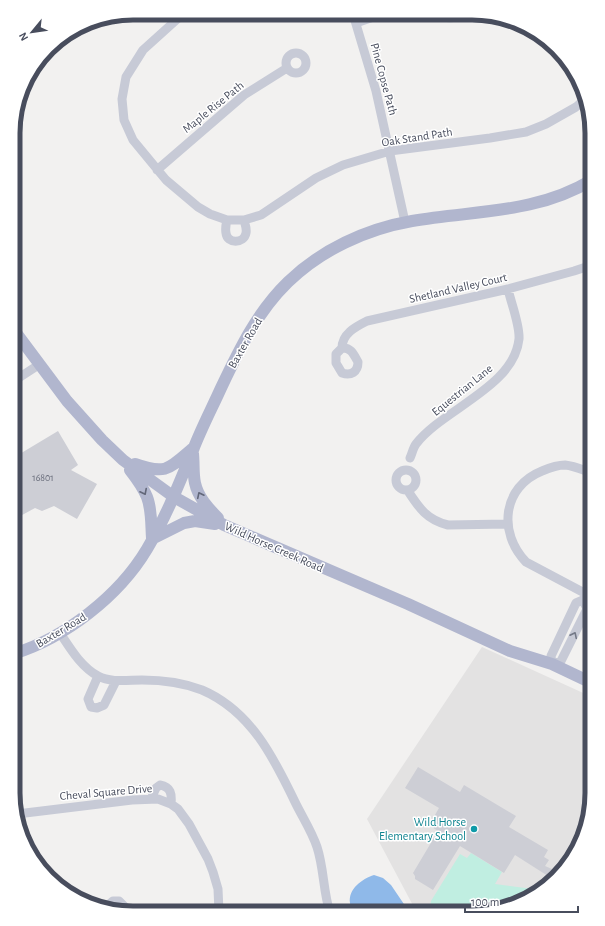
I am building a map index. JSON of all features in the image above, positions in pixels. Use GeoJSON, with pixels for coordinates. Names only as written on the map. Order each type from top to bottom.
{"type":"FeatureCollection","features":[{"type":"Feature","properties":{"kind":"main road","name":"Baxter Road"},"geometry":{"type":"LineString","coordinates":[[20,651],[60,633],[94,609],[118,587],[139,560],[174,497],[193,449],[239,348],[277,293],[304,268],[346,242],[384,228],[405,222],[530,205],[563,196],[585,185]]}},
{"type":"Feature","properties":{"kind":"main road","name":"Wild Horse Creek Road"},"geometry":{"type":"LineString","coordinates":[[20,338],[84,420],[102,440],[122,460],[174,497],[224,525],[408,604],[510,650],[552,664],[585,680]]}},
{"type":"Feature","properties":{"kind":"main road"},"geometry":{"type":"LineString","coordinates":[[122,460],[151,470],[161,470],[171,467],[193,449]]}},
{"type":"Feature","properties":{"kind":"main road"},"geometry":{"type":"LineString","coordinates":[[193,449],[195,483],[198,492],[204,502],[224,525]]}},
{"type":"Feature","properties":{"kind":"main road"},"geometry":{"type":"LineString","coordinates":[[122,460],[143,487],[148,498],[152,539],[184,522],[195,521],[224,525]]}},
{"type":"Feature","properties":{"kind":"street","name":"Oak Stand Path"},"geometry":{"type":"LineString","coordinates":[[176,20],[143,50],[126,78],[122,98],[124,120],[133,140],[166,180],[198,207],[210,214],[227,220],[244,220],[261,215],[316,178],[343,165],[390,151],[526,132],[546,124],[581,103]]}},
{"type":"Feature","properties":{"kind":"street","name":"Pine Copse Path"},"geometry":{"type":"LineString","coordinates":[[355,20],[376,91],[405,222]]}},
{"type":"Feature","properties":{"kind":"street"},"geometry":{"type":"LineString","coordinates":[[356,23],[365,20]]}},
{"type":"Feature","properties":{"kind":"street","name":"Maple Rise Path"},"geometry":{"type":"LineString","coordinates":[[157,170],[244,95],[287,68]]}},
{"type":"Feature","properties":{"kind":"street"},"geometry":{"type":"LineString","coordinates":[[227,220],[225,232],[228,238],[234,241],[241,240],[246,235],[244,220]]}},
{"type":"Feature","properties":{"kind":"street","name":"Shetland Valley Court"},"geometry":{"type":"LineString","coordinates":[[342,348],[342,342],[348,333],[366,321],[508,289],[585,267]]}},
{"type":"Feature","properties":{"kind":"street","name":"Equestrian Lane"},"geometry":{"type":"LineString","coordinates":[[408,463],[418,442],[498,379],[510,365],[517,352],[519,338],[508,289]]}},
{"type":"Feature","properties":{"kind":"street"},"geometry":{"type":"LineString","coordinates":[[20,377],[40,364]]}},
{"type":"Feature","properties":{"kind":"street"},"geometry":{"type":"LineString","coordinates":[[408,463],[417,479],[414,488],[404,491],[399,488],[396,478],[408,463]]}},
{"type":"Feature","properties":{"kind":"street"},"geometry":{"type":"LineString","coordinates":[[585,470],[575,466],[565,465],[533,474],[519,486],[514,495],[509,509],[507,524],[510,537],[519,555],[526,562],[585,596]]}},
{"type":"Feature","properties":{"kind":"street"},"geometry":{"type":"LineString","coordinates":[[408,491],[425,515],[439,523],[448,525],[507,524]]}},
{"type":"Feature","properties":{"kind":"street"},"geometry":{"type":"LineString","coordinates":[[552,664],[561,661],[585,613]]}},
{"type":"Feature","properties":{"kind":"street"},"geometry":{"type":"LineString","coordinates":[[60,633],[77,657],[98,676],[116,681],[160,681],[180,684],[201,690],[235,711],[252,728],[265,744],[285,781],[317,848],[328,906]]}},
{"type":"Feature","properties":{"kind":"street"},"geometry":{"type":"LineString","coordinates":[[98,676],[88,699],[91,707],[97,708],[104,705],[116,681]]}},
{"type":"Feature","properties":{"kind":"street"},"geometry":{"type":"LineString","coordinates":[[151,799],[158,786],[164,786],[170,790],[172,794],[171,804]]}},
{"type":"Feature","properties":{"kind":"street","name":"Cheval Square Drive"},"geometry":{"type":"LineString","coordinates":[[22,813],[132,800],[158,799],[171,804],[178,809],[190,824],[208,859],[218,889],[219,906]]}},
{"type":"Feature","properties":{"kind":"street"},"geometry":{"type":"LineString","coordinates":[[111,903],[119,901],[123,905]]}},
{"type":"Feature","properties":{"kind":"shaded area"},"geometry":{"type":"Polygon","coordinates":[[[482,647],[585,694],[585,800],[581,822],[570,850],[562,862],[541,883],[528,891],[501,902],[479,906],[413,906],[367,819],[482,647]]]}},
{"type":"Feature","properties":{"kind":"green space"},"geometry":{"type":"Polygon","coordinates":[[[471,853],[502,872],[495,884],[532,889],[515,897],[494,904],[479,906],[430,906],[431,901],[460,854],[467,858],[471,853]]]}},
{"type":"Feature","properties":{"kind":"water"},"geometry":{"type":"Polygon","coordinates":[[[374,875],[383,878],[391,885],[405,906],[350,906],[351,893],[357,885],[374,875]]]}},
{"type":"Feature","properties":{"kind":"building"},"geometry":{"type":"Polygon","coordinates":[[[58,431],[78,465],[71,470],[97,484],[77,519],[54,506],[42,511],[35,508],[20,516],[20,454],[58,431]]]}},
{"type":"Feature","properties":{"kind":"building","name":"Wild Horse Elementary School"},"geometry":{"type":"Polygon","coordinates":[[[418,767],[460,792],[464,785],[516,816],[509,827],[548,850],[544,857],[549,860],[545,866],[552,869],[548,876],[515,855],[504,873],[460,846],[433,890],[415,879],[413,873],[438,831],[429,825],[439,808],[405,788],[418,767]]]}},
{"type":"Feature","properties":{"kind":"place","name":"Wild Horse Elementary School"},"geometry":{"type":"Point","coordinates":[474,829]}}]}
